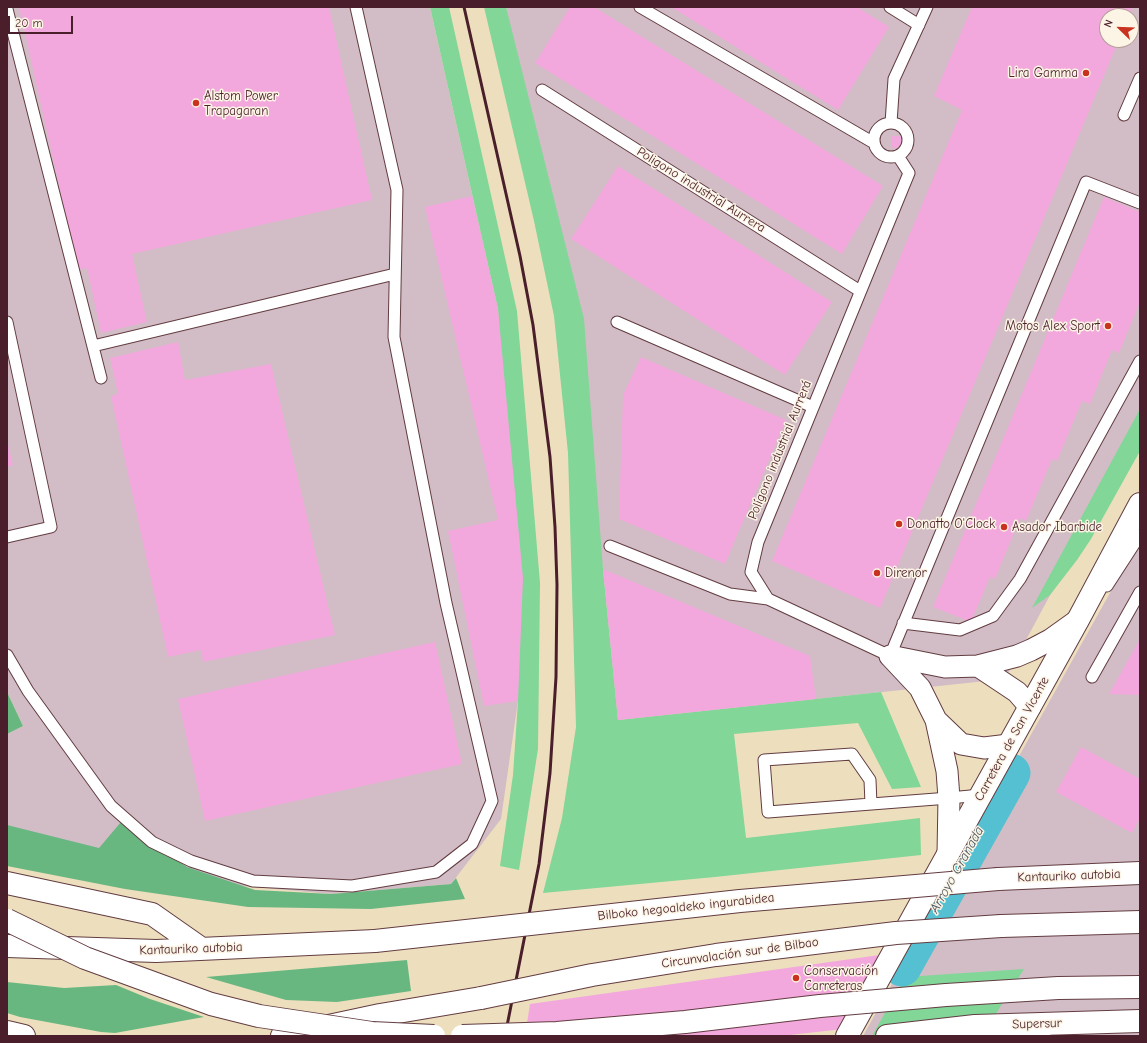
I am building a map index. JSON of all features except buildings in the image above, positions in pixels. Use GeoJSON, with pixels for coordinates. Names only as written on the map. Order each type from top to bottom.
{"type":"FeatureCollection","features":[{"type":"Feature","properties":{"kind":"main road","name":"Carretera de San Vicente"},"geometry":{"type":"LineString","coordinates":[[848,1036],[1078,620],[1140,504]]}},
{"type":"Feature","properties":{"kind":"main road","name":"Kantauriko autobia"},"geometry":{"type":"LineString","coordinates":[[998,879],[1140,873]]}},
{"type":"Feature","properties":{"kind":"main road","name":"Bilboko hegoaldeko ingurabidea"},"geometry":{"type":"LineString","coordinates":[[375,941],[740,901],[998,879]]}},
{"type":"Feature","properties":{"kind":"main road"},"geometry":{"type":"LineString","coordinates":[[7,883],[152,914],[202,949]]}},
{"type":"Feature","properties":{"kind":"main road"},"geometry":{"type":"LineString","coordinates":[[7,920],[85,958],[211,1004],[259,1016],[372,1033],[434,1036]]}},
{"type":"Feature","properties":{"kind":"main road","name":"Circunvalación sur de Bilbao"},"geometry":{"type":"LineString","coordinates":[[282,1036],[380,1015],[482,998],[592,975],[716,955],[896,933],[1001,926],[1140,922]]}},
{"type":"Feature","properties":{"kind":"main road","name":"Kantauriko autobia"},"geometry":{"type":"LineString","coordinates":[[7,946],[156,951],[375,941]]}},
{"type":"Feature","properties":{"kind":"main road"},"geometry":{"type":"LineString","coordinates":[[462,1036],[557,1033],[685,1022],[820,1006],[946,995],[1058,988],[1140,987]]}},
{"type":"Feature","properties":{"kind":"main road","name":"Supersur"},"geometry":{"type":"LineString","coordinates":[[887,1036],[975,1026],[1140,1021]]}},
{"type":"Feature","properties":{"kind":"main road"},"geometry":{"type":"LineString","coordinates":[[7,1032],[24,1036]]}},
{"type":"Feature","properties":{"kind":"street"},"geometry":{"type":"LineString","coordinates":[[890,656],[945,667],[978,666],[1017,656],[1031,650],[1050,640],[1078,620]]}},
{"type":"Feature","properties":{"kind":"street"},"geometry":{"type":"LineString","coordinates":[[890,656],[920,688],[936,720],[947,771],[949,798],[948,854]]}},
{"type":"Feature","properties":{"kind":"street"},"geometry":{"type":"LineString","coordinates":[[978,666],[1016,692],[1030,707]]}},
{"type":"Feature","properties":{"kind":"street"},"geometry":{"type":"LineString","coordinates":[[936,720],[961,744],[984,748],[1009,745]]}},
{"type":"Feature","properties":{"kind":"lane"},"geometry":{"type":"LineString","coordinates":[[7,655],[28,691],[111,806],[152,842],[191,861],[252,881],[352,886],[436,872],[472,844],[492,801],[446,603],[394,336],[397,190],[356,7]]}},
{"type":"Feature","properties":{"kind":"lane"},"geometry":{"type":"LineString","coordinates":[[640,7],[874,143]]}},
{"type":"Feature","properties":{"kind":"lane"},"geometry":{"type":"LineString","coordinates":[[890,7],[919,25]]}},
{"type":"Feature","properties":{"kind":"lane"},"geometry":{"type":"LineString","coordinates":[[890,123],[894,79],[926,8]]}},
{"type":"Feature","properties":{"kind":"lane"},"geometry":{"type":"LineString","coordinates":[[7,9],[101,378]]}},
{"type":"Feature","properties":{"kind":"lane"},"geometry":{"type":"LineString","coordinates":[[1124,115],[1140,78]]}},
{"type":"Feature","properties":{"kind":"lane","name":"Poligono industrial Aurrera"},"geometry":{"type":"LineString","coordinates":[[542,90],[860,291]]}},
{"type":"Feature","properties":{"kind":"lane"},"geometry":{"type":"LineString","coordinates":[[890,123],[896,123],[902,126],[908,136],[907,148],[903,153],[898,156],[888,157],[882,156],[875,148],[874,143],[876,131],[884,124],[890,123]]}},
{"type":"Feature","properties":{"kind":"lane","name":"Polígono industrial Aurrerá"},"geometry":{"type":"LineString","coordinates":[[768,599],[752,572],[758,542],[909,173],[898,156]]}},
{"type":"Feature","properties":{"kind":"lane"},"geometry":{"type":"LineString","coordinates":[[610,546],[730,594],[768,599],[890,656],[1086,182],[1140,203]]}},
{"type":"Feature","properties":{"kind":"lane"},"geometry":{"type":"LineString","coordinates":[[93,346],[395,274]]}},
{"type":"Feature","properties":{"kind":"lane"},"geometry":{"type":"LineString","coordinates":[[7,322],[51,527],[7,537]]}},
{"type":"Feature","properties":{"kind":"lane"},"geometry":{"type":"LineString","coordinates":[[617,322],[813,406]]}},
{"type":"Feature","properties":{"kind":"lane"},"geometry":{"type":"LineString","coordinates":[[903,623],[960,630],[993,616],[1020,579],[1140,361]]}},
{"type":"Feature","properties":{"kind":"lane"},"geometry":{"type":"LineString","coordinates":[[1078,620],[1098,600],[1140,535]]}},
{"type":"Feature","properties":{"kind":"lane"},"geometry":{"type":"LineString","coordinates":[[1092,677],[1140,592]]}},
{"type":"Feature","properties":{"kind":"lane"},"geometry":{"type":"LineString","coordinates":[[871,804],[870,780],[852,754],[764,760],[768,812],[949,798],[981,795]]}},
{"type":"Feature","properties":{"kind":"lane"},"geometry":{"type":"LineString","coordinates":[[1021,1036],[1027,1026],[1045,1036]]}},
{"type":"Feature","properties":{"kind":"shaded area"},"geometry":{"type":"Polygon","coordinates":[[[7,7],[430,7],[498,309],[518,701],[501,819],[451,884],[331,894],[186,881],[7,840],[7,734],[23,726],[7,692],[7,7]]]}},
{"type":"Feature","properties":{"kind":"shaded area"},"geometry":{"type":"Polygon","coordinates":[[[506,7],[1140,7],[1140,428],[1005,679],[618,720],[603,569],[506,7]]]}},
{"type":"Feature","properties":{"kind":"shaded area"},"geometry":{"type":"Polygon","coordinates":[[[1140,539],[1140,1036],[863,1036],[1140,539]]]}},
{"type":"Feature","properties":{"kind":"green space"},"geometry":{"type":"Polygon","coordinates":[[[430,7],[449,7],[517,311],[540,583],[538,749],[519,870],[500,866],[513,775],[518,701],[498,309],[430,7]]]}},
{"type":"Feature","properties":{"kind":"green space"},"geometry":{"type":"Polygon","coordinates":[[[484,7],[506,7],[584,319],[603,569],[618,720],[881,692],[921,787],[892,789],[858,723],[734,734],[746,838],[920,818],[921,855],[715,877],[543,893],[562,818],[576,727],[568,453],[554,316],[534,221],[484,7]]]}},
{"type":"Feature","properties":{"kind":"green space"},"geometry":{"type":"Polygon","coordinates":[[[1140,409],[1140,451],[1091,539],[1077,560],[1050,595],[1032,608],[1140,409]]]}},
{"type":"Feature","properties":{"kind":"green space"},"geometry":{"type":"Polygon","coordinates":[[[7,692],[23,726],[7,734],[7,692]]]}},
{"type":"Feature","properties":{"kind":"green space"},"geometry":{"type":"Polygon","coordinates":[[[121,822],[187,867],[255,890],[331,894],[451,884],[456,878],[465,899],[371,909],[248,907],[125,889],[7,866],[7,825],[99,848],[121,822]]]}},
{"type":"Feature","properties":{"kind":"green space"},"geometry":{"type":"Polygon","coordinates":[[[407,960],[411,991],[337,1002],[286,1000],[206,977],[407,960]]]}},
{"type":"Feature","properties":{"kind":"green space"},"geometry":{"type":"Polygon","coordinates":[[[1024,969],[982,1036],[872,1036],[905,977],[1024,969]]]}},
{"type":"Feature","properties":{"kind":"green space"},"geometry":{"type":"Polygon","coordinates":[[[7,982],[64,988],[116,985],[150,999],[204,1017],[115,1033],[101,1032],[20,1017],[7,1013],[7,982]]]}},
{"type":"Feature","properties":{"kind":"waterway","name":"Arroyo Granada"},"geometry":{"type":"LineString","coordinates":[[902,967],[1011,773]]}},
{"type":"Feature","properties":{"kind":"railway"},"geometry":{"type":"LineString","coordinates":[[464,7],[520,256],[533,325],[550,457],[555,527],[557,585],[556,677],[550,773],[539,864],[505,1036]]}},
{"type":"Feature","properties":{"kind":"place","name":"Lira Gamma"},"geometry":{"type":"Point","coordinates":[1086,73]}},
{"type":"Feature","properties":{"kind":"place","name":"Alstom Power Trapagaran"},"geometry":{"type":"Point","coordinates":[196,103]}},
{"type":"Feature","properties":{"kind":"place","name":"Motos Alex Sport"},"geometry":{"type":"Point","coordinates":[1108,326]}},
{"type":"Feature","properties":{"kind":"place","name":"Donatto O'Clock"},"geometry":{"type":"Point","coordinates":[899,524]}},
{"type":"Feature","properties":{"kind":"place","name":"Asador Ibarbide"},"geometry":{"type":"Point","coordinates":[1004,527]}},
{"type":"Feature","properties":{"kind":"place","name":"Direnor"},"geometry":{"type":"Point","coordinates":[877,573]}},
{"type":"Feature","properties":{"kind":"place","name":"Conservación Carreteras"},"geometry":{"type":"Point","coordinates":[796,978]}}]}
